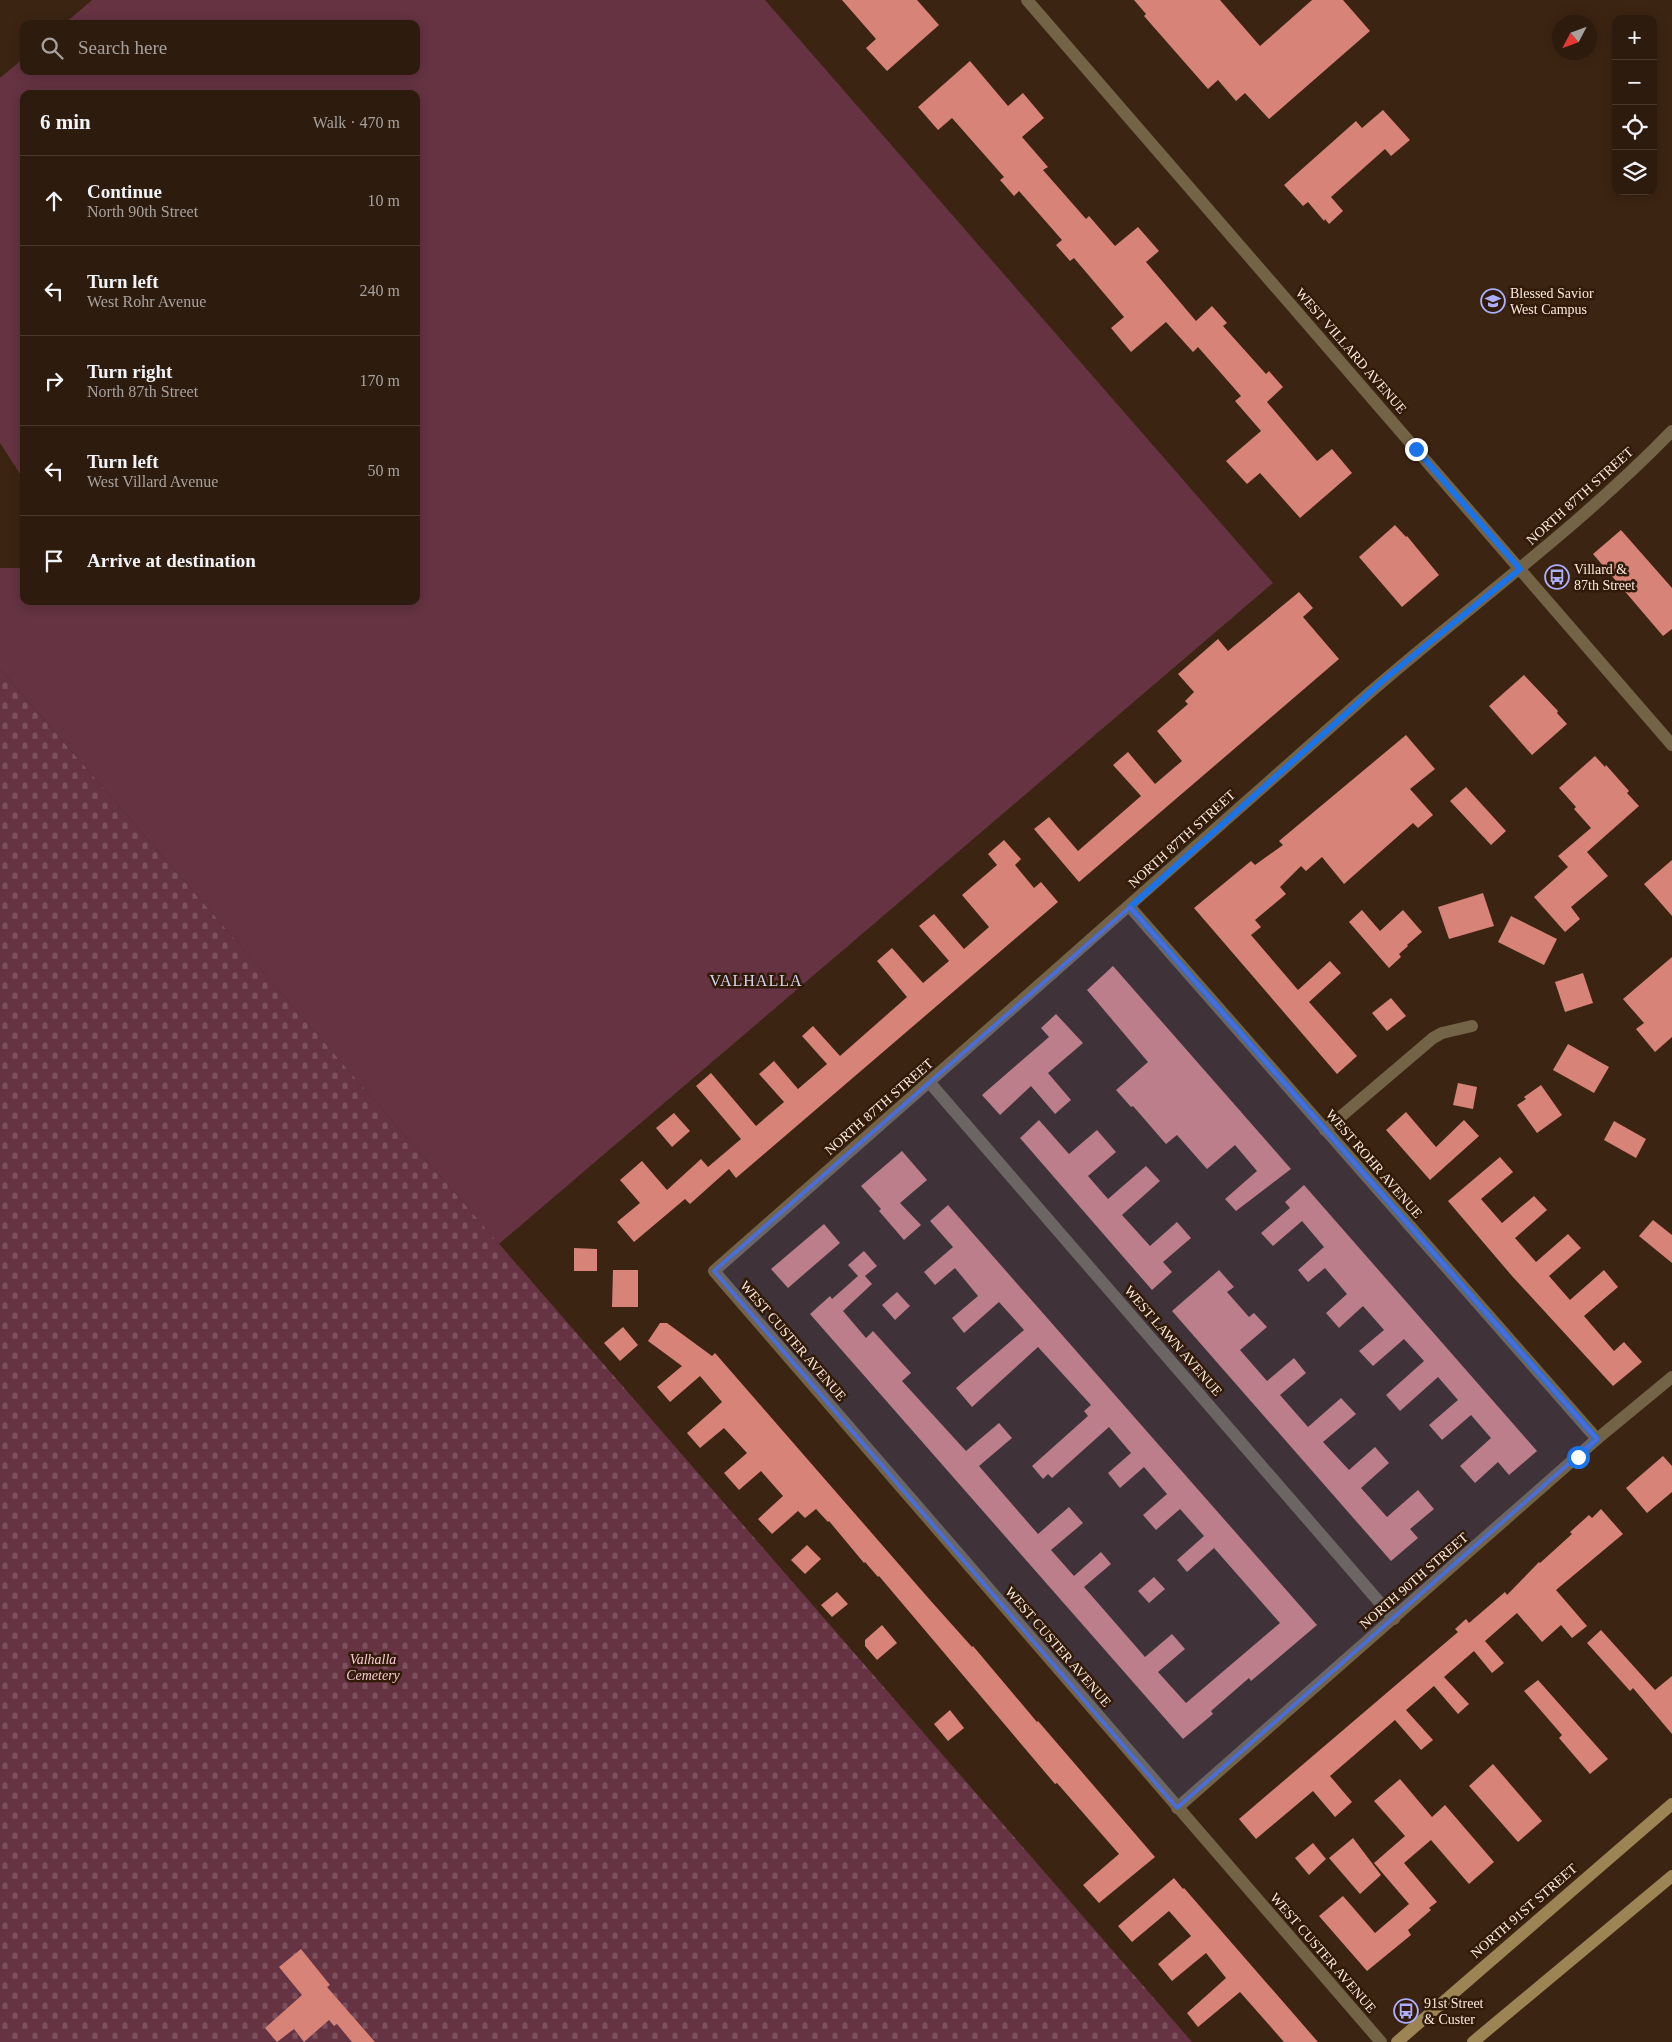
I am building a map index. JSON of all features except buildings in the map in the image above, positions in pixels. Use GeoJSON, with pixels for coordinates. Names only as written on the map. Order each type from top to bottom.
{"type":"FeatureCollection","features":[{"type":"Feature","properties":{"kind":"main road","name":"NORTH 91ST STREET"},"geometry":{"type":"LineString","coordinates":[[1397,2042],[1672,1804]]}},
{"type":"Feature","properties":{"kind":"main road"},"geometry":{"type":"LineString","coordinates":[[1474,2042],[1672,1876]]}},
{"type":"Feature","properties":{"kind":"street","name":"WEST VILLARD AVENUE"},"geometry":{"type":"LineString","coordinates":[[1027,0],[1672,745]]}},
{"type":"Feature","properties":{"kind":"street","name":"NORTH 87TH STREET"},"geometry":{"type":"LineString","coordinates":[[714,1271],[1130,907],[1386,678],[1520,569],[1672,431]]}},
{"type":"Feature","properties":{"kind":"street","name":"WEST ROHR AVENUE"},"geometry":{"type":"LineString","coordinates":[[1130,907],[1597,1439]]}},
{"type":"Feature","properties":{"kind":"street"},"geometry":{"type":"LineString","coordinates":[[1325,1130],[1433,1038],[1442,1033],[1472,1026]]}},
{"type":"Feature","properties":{"kind":"street","name":"WEST LAWN AVENUE"},"geometry":{"type":"LineString","coordinates":[[930,1083],[1394,1619]]}},
{"type":"Feature","properties":{"kind":"street","name":"WEST CUSTER AVENUE"},"geometry":{"type":"LineString","coordinates":[[714,1271],[1381,2042]]}},
{"type":"Feature","properties":{"kind":"street","name":"NORTH 90TH STREET"},"geometry":{"type":"LineString","coordinates":[[1177,1808],[1597,1439],[1672,1376]]}},
{"type":"Feature","properties":{"kind":"highlighted area"},"geometry":{"type":"Polygon","coordinates":[[[1130,907],[1597,1439],[1177,1808],[714,1271],[1130,907]]]}},
{"type":"Feature","properties":{"kind":"green space"},"geometry":{"type":"Polygon","coordinates":[[[92,0],[765,0],[1273,583],[499,1244],[0,669],[0,568],[20,568],[20,605],[420,605],[420,90],[20,90],[20,474],[0,443],[0,78],[20,61],[20,75],[420,75],[420,20],[69,20],[92,0]]]}},
{"type":"Feature","properties":{"kind":"green space","name":"Valhalla Cemetery"},"geometry":{"type":"Polygon","coordinates":[[[0,669],[1192,2042],[0,2042],[0,669]]]}},
{"type":"Feature","properties":{"kind":"place","name":"Blessed Savior West Campus"},"geometry":{"type":"Point","coordinates":[1493,301]}},
{"type":"Feature","properties":{"kind":"place","name":"Villard & 87th Street"},"geometry":{"type":"Point","coordinates":[1557,577]}},
{"type":"Feature","properties":{"kind":"place","name":"91st Street & Custer"},"geometry":{"type":"Point","coordinates":[1406,2011]}},
{"type":"Feature","properties":{"kind":"district","name":"VALHALLA"},"geometry":{"type":"Point","coordinates":[756,980]}},
{"type":"Feature","properties":{"kind":"route"},"geometry":{"type":"LineString","coordinates":[[1416,449],[1520,569],[1386,678],[1130,907],[1597,1439],[1578,1457]]}}]}
